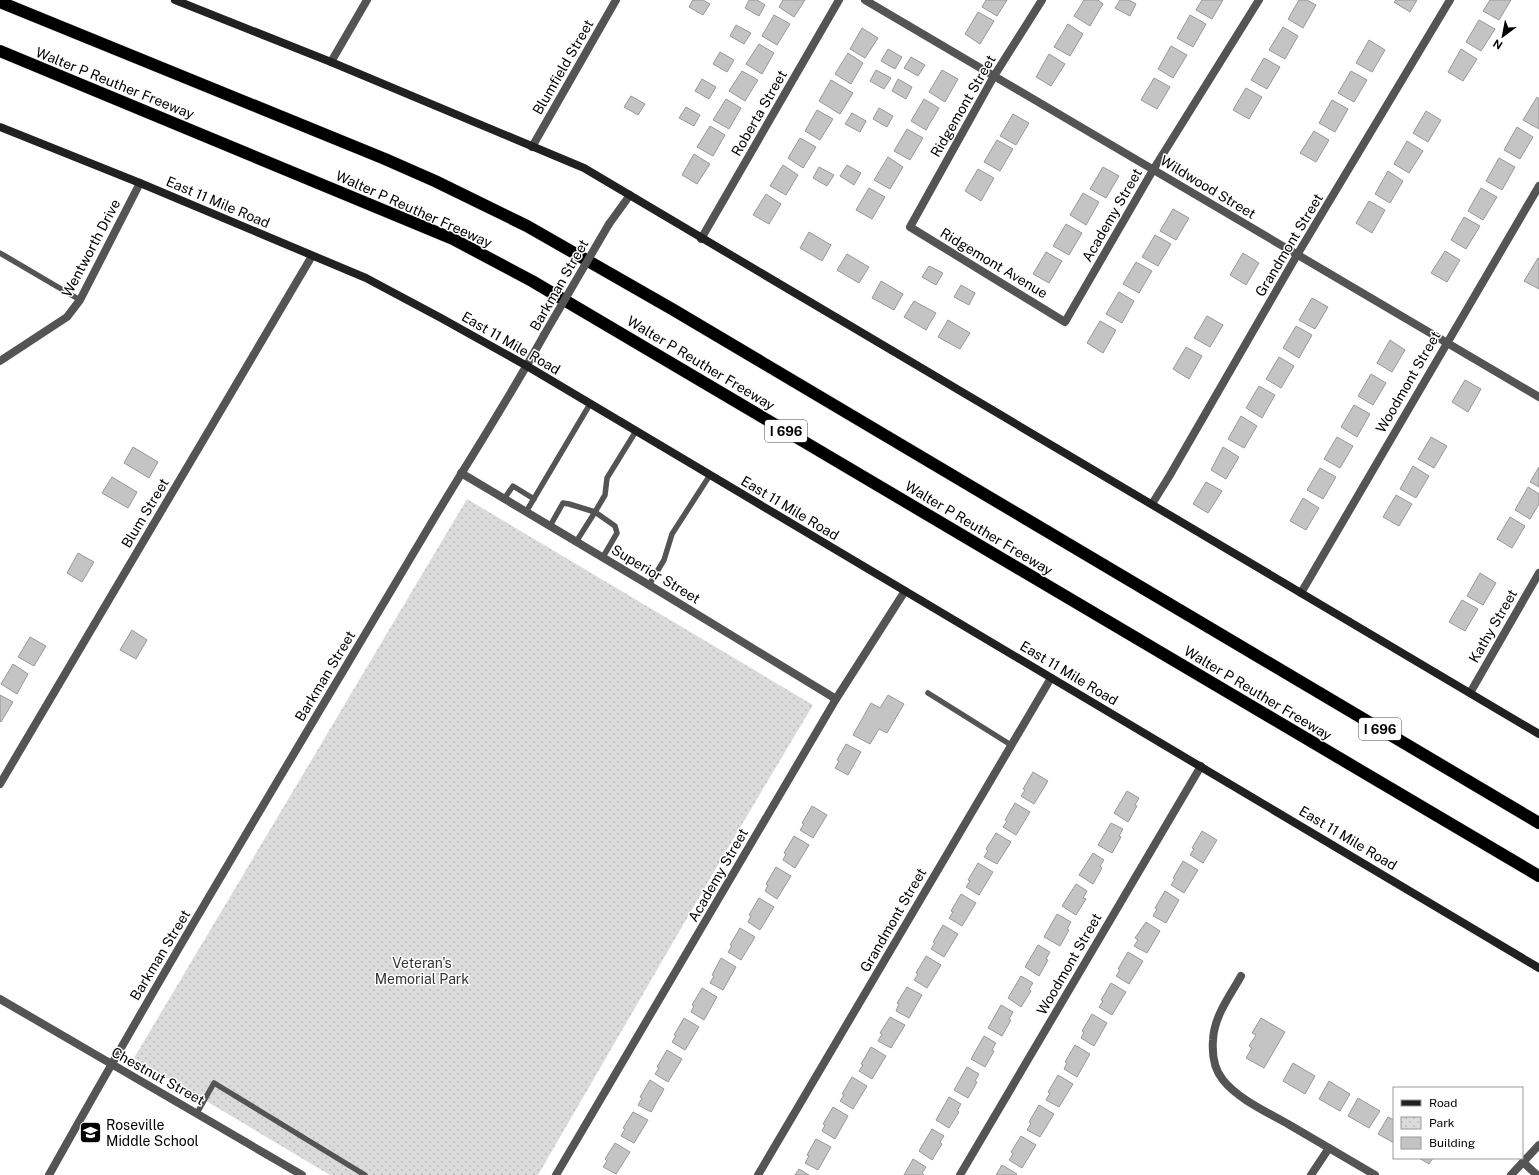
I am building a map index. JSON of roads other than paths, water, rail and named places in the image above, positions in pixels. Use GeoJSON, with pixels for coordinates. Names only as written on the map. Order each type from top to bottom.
{"type":"FeatureCollection","features":[{"type":"Feature","properties":{"kind":"highway","name":"I 696"},"geometry":{"type":"LineString","coordinates":[[0,2],[385,159],[435,181],[527,226],[665,305],[1539,823]]}},
{"type":"Feature","properties":{"kind":"highway","name":"Walter P Reuther Freeway"},"geometry":{"type":"LineString","coordinates":[[0,51],[446,236],[532,281],[1539,876]]}},
{"type":"Feature","properties":{"kind":"main road"},"geometry":{"type":"LineString","coordinates":[[175,0],[331,62],[584,168],[701,239],[1152,504],[1539,734]]}},
{"type":"Feature","properties":{"kind":"main road","name":"East 11 Mile Road"},"geometry":{"type":"LineString","coordinates":[[0,127],[140,183],[366,278],[408,299],[527,366],[1539,968]]}},
{"type":"Feature","properties":{"kind":"street"},"geometry":{"type":"LineString","coordinates":[[331,62],[366,0]]}},
{"type":"Feature","properties":{"kind":"street","name":"Blumfield Street"},"geometry":{"type":"LineString","coordinates":[[532,147],[616,0]]}},
{"type":"Feature","properties":{"kind":"street","name":"Roberta Street"},"geometry":{"type":"LineString","coordinates":[[701,239],[839,0]]}},
{"type":"Feature","properties":{"kind":"street","name":"Wildwood Street"},"geometry":{"type":"LineString","coordinates":[[865,0],[1539,397]]}},
{"type":"Feature","properties":{"kind":"street","name":"Ridgemont Street"},"geometry":{"type":"LineString","coordinates":[[910,227],[994,76],[1042,0]]}},
{"type":"Feature","properties":{"kind":"street","name":"Academy Street"},"geometry":{"type":"LineString","coordinates":[[1065,322],[1153,170],[1259,0]]}},
{"type":"Feature","properties":{"kind":"street","name":"Grandmont Street"},"geometry":{"type":"LineString","coordinates":[[1152,504],[1297,255],[1450,0]]}},
{"type":"Feature","properties":{"kind":"street","name":"Wentworth Drive"},"geometry":{"type":"LineString","coordinates":[[0,360],[67,317],[80,300],[140,183]]}},
{"type":"Feature","properties":{"kind":"street","name":"Woodmont Street"},"geometry":{"type":"LineString","coordinates":[[1301,593],[1539,186]]}},
{"type":"Feature","properties":{"kind":"street","name":"Barkman Street"},"geometry":{"type":"LineString","coordinates":[[49,1175],[111,1064],[460,473],[527,366],[609,224],[630,195]]}},
{"type":"Feature","properties":{"kind":"street","name":"Ridgemont Avenue"},"geometry":{"type":"LineString","coordinates":[[910,227],[1065,322]]}},
{"type":"Feature","properties":{"kind":"street","name":"Blum Street"},"geometry":{"type":"LineString","coordinates":[[0,784],[312,256]]}},
{"type":"Feature","properties":{"kind":"street","name":"Superior Street"},"geometry":{"type":"LineString","coordinates":[[460,473],[649,585],[836,699]]}},
{"type":"Feature","properties":{"kind":"street","name":"Kathy Street"},"geometry":{"type":"LineString","coordinates":[[1470,693],[1539,573]]}},
{"type":"Feature","properties":{"kind":"street","name":"Academy Street"},"geometry":{"type":"LineString","coordinates":[[556,1175],[836,699],[905,591]]}},
{"type":"Feature","properties":{"kind":"street","name":"Grandmont Street"},"geometry":{"type":"LineString","coordinates":[[758,1175],[1051,678]]}},
{"type":"Feature","properties":{"kind":"street","name":"Woodmont Street"},"geometry":{"type":"LineString","coordinates":[[960,1175],[1201,766]]}},
{"type":"Feature","properties":{"kind":"street"},"geometry":{"type":"LineString","coordinates":[[1241,976],[1217,1020],[1213,1039],[1213,1056],[1217,1071],[1224,1081],[1236,1092],[1260,1108],[1375,1175]]}},
{"type":"Feature","properties":{"kind":"street","name":"Chestnut Street"},"geometry":{"type":"LineString","coordinates":[[0,999],[197,1112],[302,1175]]}},
{"type":"Feature","properties":{"kind":"street"},"geometry":{"type":"LineString","coordinates":[[1511,1175],[1539,1145]]}},
{"type":"Feature","properties":{"kind":"street"},"geometry":{"type":"LineString","coordinates":[[1311,1175],[1329,1148]]}},
{"type":"Feature","properties":{"kind":"street"},"geometry":{"type":"LineString","coordinates":[[1523,1162],[1537,1175]]}},
{"type":"Feature","properties":{"kind":"lane"},"geometry":{"type":"LineString","coordinates":[[0,253],[80,300]]}},
{"type":"Feature","properties":{"kind":"lane"},"geometry":{"type":"LineString","coordinates":[[526,512],[590,404]]}},
{"type":"Feature","properties":{"kind":"lane"},"geometry":{"type":"LineString","coordinates":[[576,542],[605,495],[607,478],[636,431]]}},
{"type":"Feature","properties":{"kind":"lane"},"geometry":{"type":"LineString","coordinates":[[649,585],[664,560],[672,534],[710,475]]}},
{"type":"Feature","properties":{"kind":"lane"},"geometry":{"type":"LineString","coordinates":[[504,499],[513,486],[534,499]]}},
{"type":"Feature","properties":{"kind":"lane"},"geometry":{"type":"LineString","coordinates":[[550,526],[564,503],[595,512],[615,526],[617,533],[603,558]]}},
{"type":"Feature","properties":{"kind":"lane"},"geometry":{"type":"LineString","coordinates":[[928,693],[1011,745]]}},
{"type":"Feature","properties":{"kind":"lane"},"geometry":{"type":"LineString","coordinates":[[197,1112],[214,1083],[365,1175]]}},
{"type":"Feature","properties":{"kind":"place","name":"Roseville Middle School"},"geometry":{"type":"Point","coordinates":[90,1133]}},
{"type":"Feature","properties":{"kind":"park label","name":"Veteran's Memorial Park"},"geometry":{"type":"Point","coordinates":[422,972]}}]}
